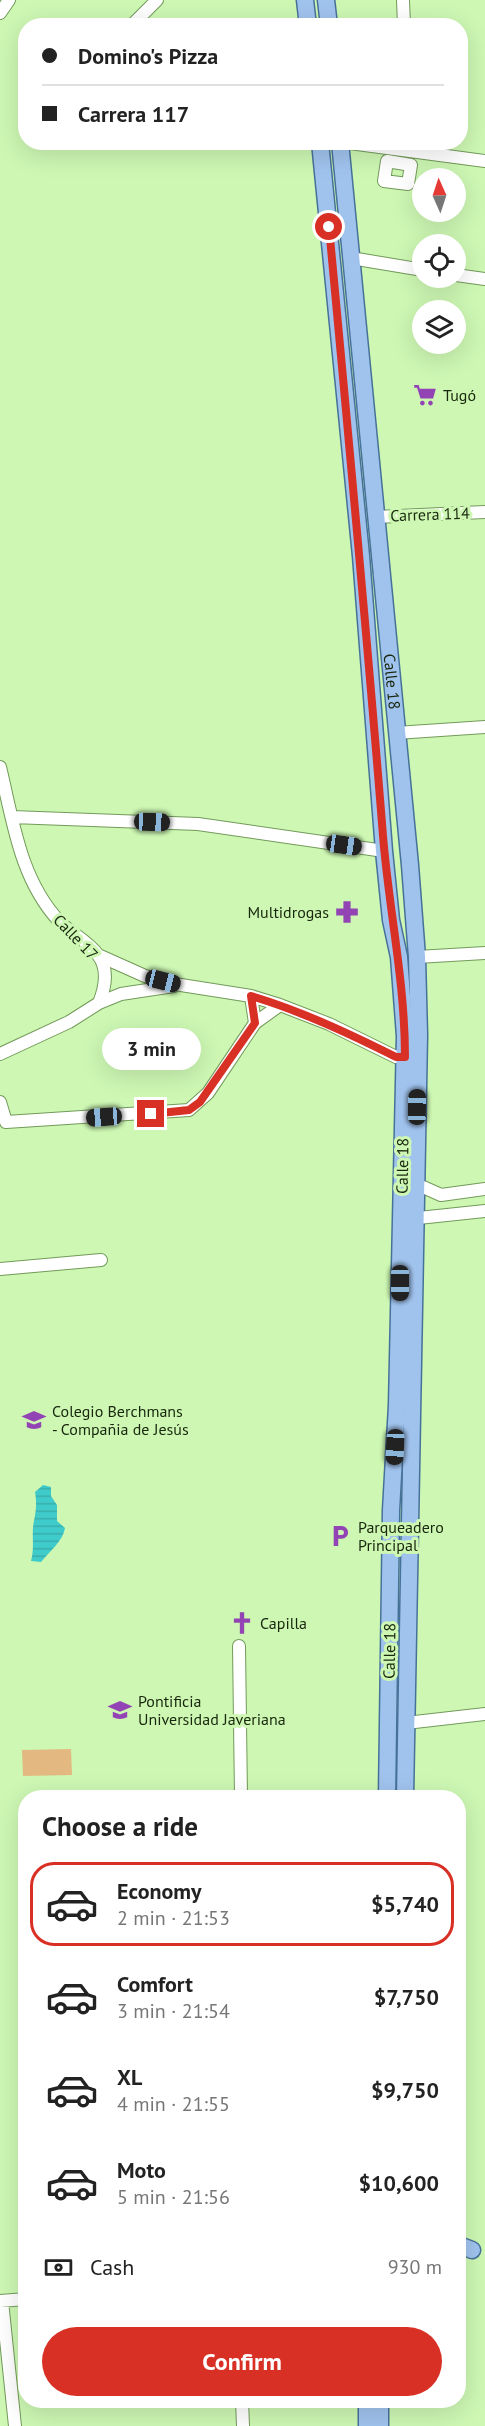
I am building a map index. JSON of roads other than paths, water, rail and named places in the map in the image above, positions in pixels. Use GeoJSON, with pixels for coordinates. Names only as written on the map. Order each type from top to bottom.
{"type":"FeatureCollection","features":[{"type":"Feature","properties":{"kind":"main road"},"geometry":{"type":"LineString","coordinates":[[305,0],[307,18]]}},
{"type":"Feature","properties":{"kind":"main road"},"geometry":{"type":"LineString","coordinates":[[326,0],[328,18]]}},
{"type":"Feature","properties":{"kind":"main road","name":"Calle 18"},"geometry":{"type":"LineString","coordinates":[[321,150],[361,556],[384,851],[391,920],[399,957],[411,1056]]}},
{"type":"Feature","properties":{"kind":"main road","name":"Calle 18"},"geometry":{"type":"LineString","coordinates":[[342,150],[417,957],[411,1056],[408,1219],[405,1790]]}},
{"type":"Feature","properties":{"kind":"main road","name":"Calle 18"},"geometry":{"type":"LineString","coordinates":[[387,1790],[391,1510],[408,1219]]}},
{"type":"Feature","properties":{"kind":"main road"},"geometry":{"type":"LineString","coordinates":[[367,2408],[367,2426]]}},
{"type":"Feature","properties":{"kind":"main road"},"geometry":{"type":"LineString","coordinates":[[380,2426],[381,2408]]}},
{"type":"Feature","properties":{"kind":"street"},"geometry":{"type":"LineString","coordinates":[[139,18],[157,0]]}},
{"type":"Feature","properties":{"kind":"street"},"geometry":{"type":"LineString","coordinates":[[403,0],[404,18]]}},
{"type":"Feature","properties":{"kind":"street"},"geometry":{"type":"LineString","coordinates":[[426,150],[485,161]]}},
{"type":"Feature","properties":{"kind":"street"},"geometry":{"type":"LineString","coordinates":[[351,258],[412,268]]}},
{"type":"Feature","properties":{"kind":"street"},"geometry":{"type":"LineString","coordinates":[[466,276],[485,279]]}},
{"type":"Feature","properties":{"kind":"street","name":"Carrera 114"},"geometry":{"type":"LineString","coordinates":[[376,517],[485,512]]}},
{"type":"Feature","properties":{"kind":"street"},"geometry":{"type":"LineString","coordinates":[[396,733],[485,727]]}},
{"type":"Feature","properties":{"kind":"street","name":"Calle 17"},"geometry":{"type":"LineString","coordinates":[[0,767],[23,862],[35,887],[59,921],[98,955],[104,969],[105,987],[99,1003]]}},
{"type":"Feature","properties":{"kind":"street"},"geometry":{"type":"LineString","coordinates":[[12,818],[198,824],[384,851]]}},
{"type":"Feature","properties":{"kind":"street"},"geometry":{"type":"LineString","coordinates":[[417,957],[485,953]]}},
{"type":"Feature","properties":{"kind":"street"},"geometry":{"type":"LineString","coordinates":[[98,955],[145,976],[181,985],[251,996],[280,1005],[329,1024],[396,1057],[411,1056]]}},
{"type":"Feature","properties":{"kind":"street"},"geometry":{"type":"LineString","coordinates":[[0,1054],[69,1023],[99,1003],[121,994],[181,985]]}},
{"type":"Feature","properties":{"kind":"street"},"geometry":{"type":"LineString","coordinates":[[251,996],[255,1023]]}},
{"type":"Feature","properties":{"kind":"street"},"geometry":{"type":"LineString","coordinates":[[0,1102],[6,1122],[189,1110],[208,1093],[255,1023],[280,1005]]}},
{"type":"Feature","properties":{"kind":"street"},"geometry":{"type":"LineString","coordinates":[[423,1187],[441,1195],[485,1189]]}},
{"type":"Feature","properties":{"kind":"street"},"geometry":{"type":"LineString","coordinates":[[408,1219],[485,1212]]}},
{"type":"Feature","properties":{"kind":"street"},"geometry":{"type":"LineString","coordinates":[[0,1269],[101,1260]]}},
{"type":"Feature","properties":{"kind":"street"},"geometry":{"type":"LineString","coordinates":[[239,1646],[241,1790]]}},
{"type":"Feature","properties":{"kind":"street"},"geometry":{"type":"LineString","coordinates":[[406,1723],[485,1714]]}},
{"type":"Feature","properties":{"kind":"street"},"geometry":{"type":"LineString","coordinates":[[15,2426],[1,2301],[18,2300]]}},
{"type":"Feature","properties":{"kind":"street"},"geometry":{"type":"LineString","coordinates":[[242,2408],[243,2426]]}},
{"type":"Feature","properties":{"kind":"water"},"geometry":{"type":"Polygon","coordinates":[[[43,1485],[51,1487],[51,1496],[57,1505],[57,1521],[65,1528],[59,1542],[41,1562],[31,1561],[36,1507],[35,1492],[43,1485]]]}},
{"type":"Feature","properties":{"kind":"place","name":"Tugó"},"geometry":{"type":"Point","coordinates":[425,395]}},
{"type":"Feature","properties":{"kind":"place","name":"Multidrogas"},"geometry":{"type":"Point","coordinates":[347,912]}},
{"type":"Feature","properties":{"kind":"place","name":"Colegio Berchmans - Compañia de Jesús"},"geometry":{"type":"Point","coordinates":[34,1420]}},
{"type":"Feature","properties":{"kind":"place","name":"Parqueadero Principal"},"geometry":{"type":"Point","coordinates":[340,1536]}},
{"type":"Feature","properties":{"kind":"place","name":"Capilla"},"geometry":{"type":"Point","coordinates":[242,1623]}},
{"type":"Feature","properties":{"kind":"place","name":"Pontificia Universidad Javeriana"},"geometry":{"type":"Point","coordinates":[120,1710]}}]}
